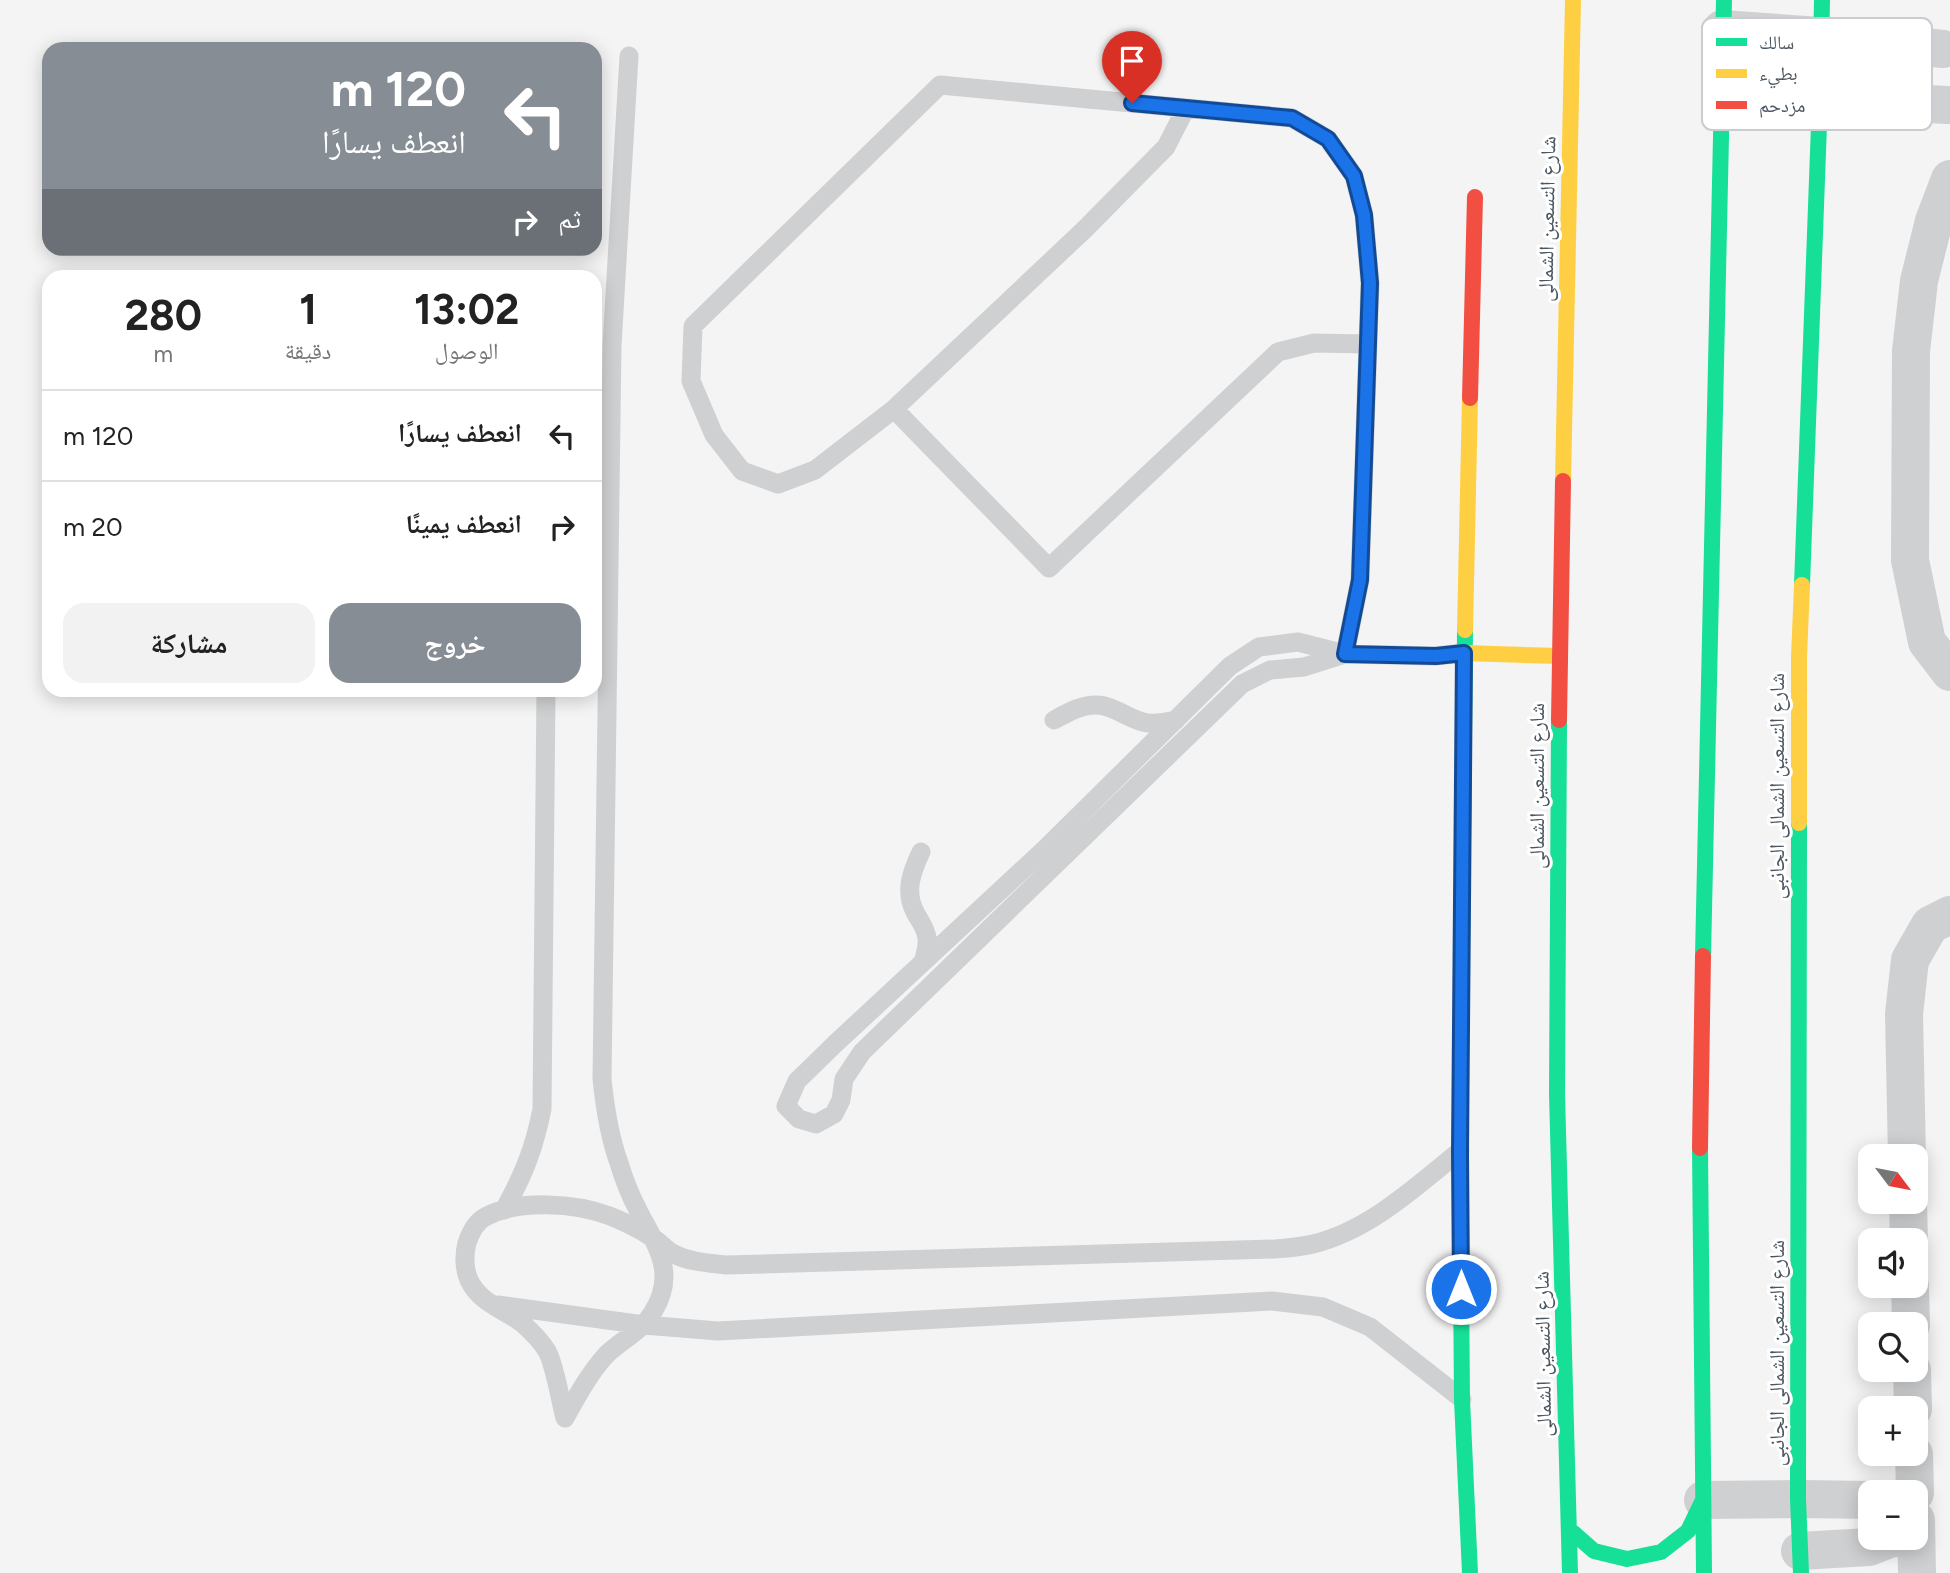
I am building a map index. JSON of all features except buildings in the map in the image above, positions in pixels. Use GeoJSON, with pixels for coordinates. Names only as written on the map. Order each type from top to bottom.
{"type":"FeatureCollection","features":[{"type":"Feature","properties":{"kind":"main road","name":"شارع التسعين الشمالى"},"geometry":{"type":"LineString","coordinates":[[1570,1573],[1558,1094],[1559,656],[1573,0]]}},
{"type":"Feature","properties":{"kind":"main road"},"geometry":{"type":"LineString","coordinates":[[1704,1573],[1700,1113],[1721,130]]}},
{"type":"Feature","properties":{"kind":"main road","name":"شارع التسعين الشمالى الجانبى"},"geometry":{"type":"LineString","coordinates":[[1800,1562],[1798,657],[1819,130]]}},
{"type":"Feature","properties":{"kind":"main road"},"geometry":{"type":"LineString","coordinates":[[1470,1573],[1462,1399],[1460,1152],[1464,653],[1475,197]]}},
{"type":"Feature","properties":{"kind":"main road"},"geometry":{"type":"LineString","coordinates":[[1464,653],[1559,656]]}},
{"type":"Feature","properties":{"kind":"main road"},"geometry":{"type":"LineString","coordinates":[[1569,1528],[1594,1551],[1628,1559],[1661,1552],[1688,1531],[1703,1500]]}},
{"type":"Feature","properties":{"kind":"street"},"geometry":{"type":"LineString","coordinates":[[1723,15],[1821,18]]}},
{"type":"Feature","properties":{"kind":"street"},"geometry":{"type":"LineString","coordinates":[[1947,45],[1937,63],[1936,77],[1940,92],[1949,106]]}},
{"type":"Feature","properties":{"kind":"street"},"geometry":{"type":"LineString","coordinates":[[1950,179],[1934,221],[1919,281],[1911,351],[1910,560],[1927,642],[1950,673]]}},
{"type":"Feature","properties":{"kind":"street"},"geometry":{"type":"LineString","coordinates":[[1907,1144],[1904,1014],[1910,960],[1930,925],[1950,915]]}},
{"type":"Feature","properties":{"kind":"street"},"geometry":{"type":"LineString","coordinates":[[1703,1500],[1858,1500]]}},
{"type":"Feature","properties":{"kind":"street"},"geometry":{"type":"LineString","coordinates":[[1928,1521],[1950,1521]]}},
{"type":"Feature","properties":{"kind":"street"},"geometry":{"type":"LineString","coordinates":[[1800,1562],[1859,1550]]}},
{"type":"Feature","properties":{"kind":"street"},"geometry":{"type":"LineString","coordinates":[[1917,1550],[1917,1573]]}},
{"type":"Feature","properties":{"kind":"lane"},"geometry":{"type":"LineString","coordinates":[[629,56],[603,350],[602,1079],[610,1135],[618,1162],[640,1214],[654,1238],[660,1252],[663,1283],[660,1298],[644,1325],[624,1339],[591,1373],[565,1418],[548,1353],[536,1336],[522,1324],[478,1294],[469,1279],[465,1264],[471,1231],[482,1218],[504,1210],[553,1205],[606,1214],[631,1224],[654,1238],[674,1254],[700,1262],[726,1265],[1275,1249],[1312,1245],[1346,1233],[1379,1215],[1460,1152]]}},
{"type":"Feature","properties":{"kind":"lane"},"geometry":{"type":"LineString","coordinates":[[1186,108],[1166,147],[1084,230],[894,410],[815,470],[778,484],[742,471],[714,435],[691,380],[692,326],[940,85],[1186,108],[1292,118],[1328,139],[1354,176],[1364,215],[1370,283],[1360,580],[1345,654]]}},
{"type":"Feature","properties":{"kind":"lane"},"geometry":{"type":"LineString","coordinates":[[894,410],[1049,568],[1278,352],[1314,343],[1367,344]]}},
{"type":"Feature","properties":{"kind":"lane"},"geometry":{"type":"LineString","coordinates":[[1345,654],[1304,667],[1270,670],[1242,684],[862,1052],[844,1079],[841,1100],[834,1114],[816,1124],[799,1119],[786,1107],[797,1081],[1046,848],[1230,666],[1259,647],[1298,642],[1345,654],[1436,656],[1464,653]]}},
{"type":"Feature","properties":{"kind":"lane"},"geometry":{"type":"LineString","coordinates":[[504,1210],[531,1154],[542,1109],[546,697]]}},
{"type":"Feature","properties":{"kind":"lane"},"geometry":{"type":"LineString","coordinates":[[1054,720],[1075,708],[1097,705],[1145,723],[1176,720]]}},
{"type":"Feature","properties":{"kind":"lane"},"geometry":{"type":"LineString","coordinates":[[921,852],[912,871],[909,892],[927,939],[925,961]]}},
{"type":"Feature","properties":{"kind":"lane"},"geometry":{"type":"LineString","coordinates":[[491,1304],[644,1325],[718,1331],[1272,1301],[1324,1307],[1370,1327],[1462,1399]]}},
{"type":"Feature","properties":{"kind":"traffic: fast"},"geometry":{"type":"LineString","coordinates":[[1724,0],[1724,18]]}},
{"type":"Feature","properties":{"kind":"traffic: fast"},"geometry":{"type":"LineString","coordinates":[[1822,0],[1822,18]]}},
{"type":"Feature","properties":{"kind":"traffic: fast"},"geometry":{"type":"LineString","coordinates":[[1703,956],[1721,130]]}},
{"type":"Feature","properties":{"kind":"traffic: fast"},"geometry":{"type":"LineString","coordinates":[[1802,585],[1819,130]]}},
{"type":"Feature","properties":{"kind":"traffic: fast"},"geometry":{"type":"LineString","coordinates":[[1465,630],[1460,1151],[1462,1400],[1470,1573]]}},
{"type":"Feature","properties":{"kind":"traffic: fast"},"geometry":{"type":"LineString","coordinates":[[1559,720],[1557,1094],[1570,1573]]}},
{"type":"Feature","properties":{"kind":"traffic: fast"},"geometry":{"type":"LineString","coordinates":[[1799,823],[1798,1499],[1801,1573]]}},
{"type":"Feature","properties":{"kind":"traffic: fast"},"geometry":{"type":"LineString","coordinates":[[1700,1148],[1704,1573]]}},
{"type":"Feature","properties":{"kind":"traffic: fast"},"geometry":{"type":"LineString","coordinates":[[1569,1529],[1594,1551],[1627,1559],[1661,1552],[1688,1531],[1703,1500]]}},
{"type":"Feature","properties":{"kind":"traffic: slow"},"geometry":{"type":"LineString","coordinates":[[1563,481],[1573,0]]}},
{"type":"Feature","properties":{"kind":"traffic: slow"},"geometry":{"type":"LineString","coordinates":[[1465,630],[1470,398]]}},
{"type":"Feature","properties":{"kind":"traffic: slow"},"geometry":{"type":"LineString","coordinates":[[1799,823],[1802,585]]}},
{"type":"Feature","properties":{"kind":"traffic: slow"},"geometry":{"type":"LineString","coordinates":[[1464,653],[1559,656]]}},
{"type":"Feature","properties":{"kind":"traffic: jam"},"geometry":{"type":"LineString","coordinates":[[1470,398],[1475,197]]}},
{"type":"Feature","properties":{"kind":"traffic: jam"},"geometry":{"type":"LineString","coordinates":[[1559,720],[1563,481]]}},
{"type":"Feature","properties":{"kind":"traffic: jam"},"geometry":{"type":"LineString","coordinates":[[1700,1148],[1703,956]]}},
{"type":"Feature","properties":{"kind":"route"},"geometry":{"type":"LineString","coordinates":[[1132,103],[1292,118],[1328,139],[1354,176],[1364,215],[1370,283],[1360,580],[1345,654],[1436,656],[1464,653],[1461,1289]]}}]}
